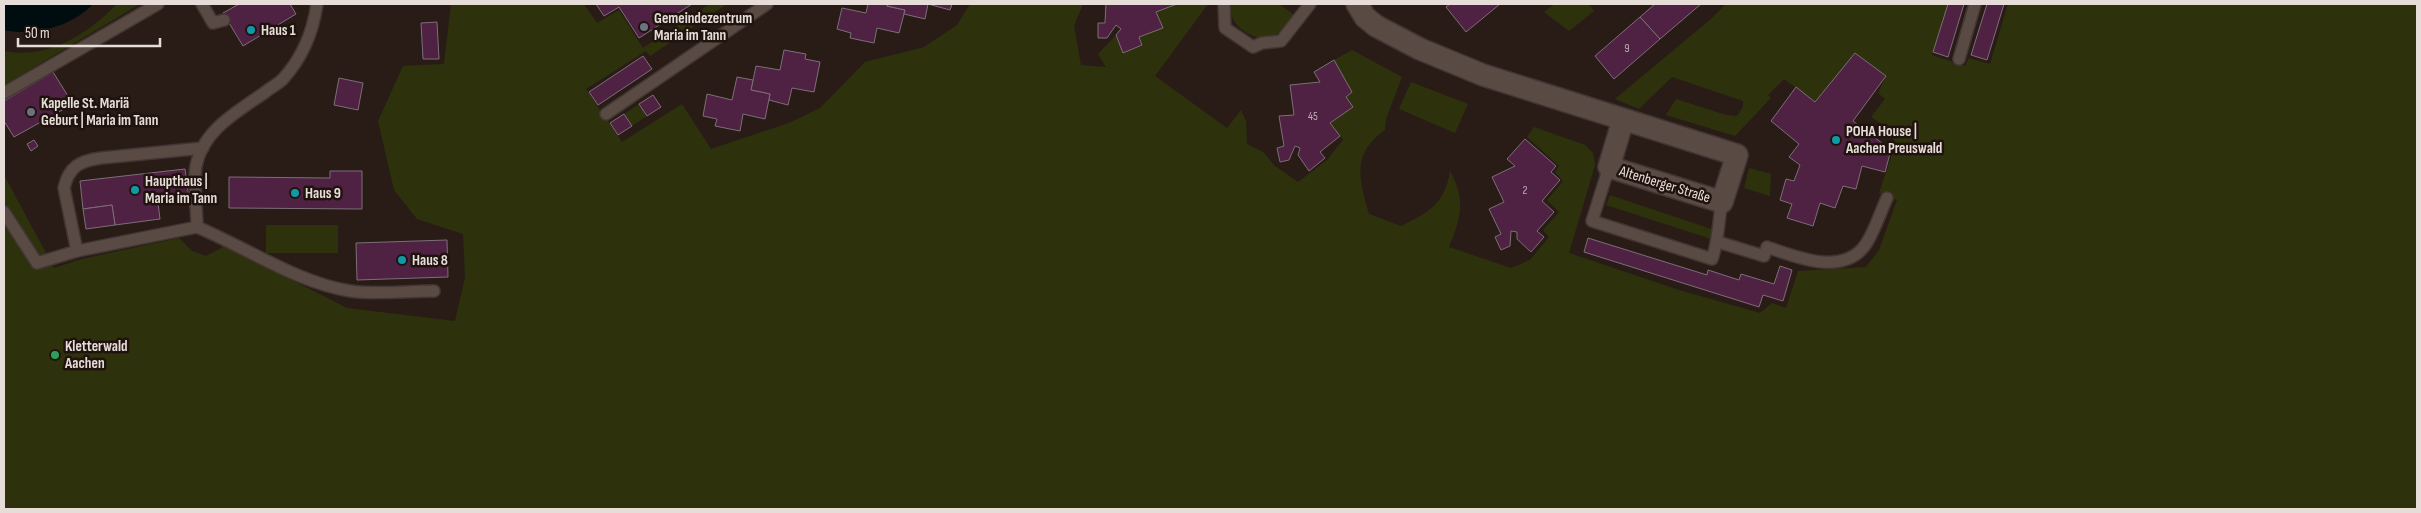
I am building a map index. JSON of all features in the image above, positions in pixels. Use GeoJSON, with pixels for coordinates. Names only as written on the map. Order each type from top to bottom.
{"type":"FeatureCollection","features":[{"type":"Feature","properties":{"kind":"street","name":"Altenberger Straße"},"geometry":{"type":"LineString","coordinates":[[1357,4],[1365,18],[1376,26],[1420,49],[1483,75],[1737,155],[1722,202],[1609,167],[1623,120]]}},
{"type":"Feature","properties":{"kind":"lane"},"geometry":{"type":"LineString","coordinates":[[4,93],[158,4]]}},
{"type":"Feature","properties":{"kind":"lane"},"geometry":{"type":"LineString","coordinates":[[202,4],[213,23],[224,20]]}},
{"type":"Feature","properties":{"kind":"lane"},"geometry":{"type":"LineString","coordinates":[[197,227],[196,167],[203,148],[212,133],[228,118],[282,80],[303,51],[312,27],[317,4]]}},
{"type":"Feature","properties":{"kind":"lane"},"geometry":{"type":"LineString","coordinates":[[606,114],[767,4]]}},
{"type":"Feature","properties":{"kind":"lane"},"geometry":{"type":"LineString","coordinates":[[1224,4],[1225,28],[1253,47],[1262,43],[1281,41],[1310,4]]}},
{"type":"Feature","properties":{"kind":"lane"},"geometry":{"type":"LineString","coordinates":[[1959,59],[1975,4]]}},
{"type":"Feature","properties":{"kind":"lane"},"geometry":{"type":"LineString","coordinates":[[77,251],[64,188],[66,177],[74,166],[85,161],[101,158],[203,148]]}},
{"type":"Feature","properties":{"kind":"lane"},"geometry":{"type":"LineString","coordinates":[[1609,167],[1592,222],[1712,259],[1718,242],[1722,202]]}},
{"type":"Feature","properties":{"kind":"lane"},"geometry":{"type":"LineString","coordinates":[[1718,242],[1764,256],[1767,247],[1801,259],[1818,262],[1836,262],[1850,257],[1864,246],[1887,198]]}},
{"type":"Feature","properties":{"kind":"lane"},"geometry":{"type":"LineString","coordinates":[[4,212],[37,263],[77,251],[197,227],[229,240],[292,273],[349,291],[434,291]]}},
{"type":"Feature","properties":{"kind":"green space"},"geometry":{"type":"Polygon","coordinates":[[[117,4],[140,4],[4,85],[4,51],[36,52],[66,42],[93,25],[117,4]]]}},
{"type":"Feature","properties":{"kind":"green space"},"geometry":{"type":"Polygon","coordinates":[[[451,4],[584,4],[597,23],[619,10],[643,48],[710,4],[727,4],[650,56],[646,51],[586,89],[622,142],[682,104],[711,149],[789,123],[820,108],[865,62],[924,47],[957,25],[970,4],[1083,4],[1074,26],[1081,65],[1106,67],[1098,54],[1116,35],[1124,52],[1142,46],[1139,37],[1162,28],[1156,12],[1177,4],[1208,4],[1155,76],[1227,128],[1241,110],[1246,121],[1247,144],[1263,152],[1275,166],[1298,182],[1327,160],[1343,140],[1330,123],[1352,107],[1346,97],[1352,92],[1334,60],[1352,50],[1402,77],[1386,119],[1385,130],[1374,139],[1362,158],[1360,168],[1362,189],[1369,214],[1401,226],[1411,221],[1434,206],[1440,199],[1448,182],[1450,171],[1458,191],[1460,209],[1459,218],[1449,247],[1511,268],[1530,260],[1549,237],[1543,230],[1559,212],[1547,200],[1563,181],[1555,172],[1559,166],[1527,137],[1534,127],[1585,145],[1593,153],[1595,165],[1569,253],[1679,290],[1760,313],[1772,303],[1786,308],[1798,271],[1866,267],[1879,250],[1897,200],[1879,193],[1896,143],[1885,126],[1871,117],[1885,99],[1878,93],[1886,76],[1855,53],[1815,102],[1784,79],[1768,95],[1771,98],[1735,136],[1666,115],[1676,99],[1726,115],[1737,116],[1743,107],[1743,101],[1672,77],[1639,109],[1615,99],[1711,19],[1726,4],[1948,4],[1932,55],[1965,66],[1969,58],[1990,64],[2008,4],[2417,4],[2417,509],[4,509],[4,175],[54,268],[82,259],[179,238],[192,251],[206,256],[225,246],[347,308],[455,321],[465,277],[463,234],[417,219],[394,190],[378,121],[403,66],[444,64],[451,4]]]}},
{"type":"Feature","properties":{"kind":"green space"},"geometry":{"type":"Polygon","coordinates":[[[1232,4],[1279,4],[1294,15],[1284,28],[1275,35],[1264,38],[1257,37],[1249,34],[1237,25],[1231,11],[1232,4]]]}},
{"type":"Feature","properties":{"kind":"green space"},"geometry":{"type":"Polygon","coordinates":[[[1555,4],[1588,4],[1594,11],[1569,31],[1544,12],[1555,4]]]}},
{"type":"Feature","properties":{"kind":"green space"},"geometry":{"type":"Polygon","coordinates":[[[1411,82],[1468,104],[1455,133],[1399,109],[1411,82]]]}},
{"type":"Feature","properties":{"kind":"green space"},"geometry":{"type":"Polygon","coordinates":[[[639,104],[647,116],[632,126],[624,114],[639,104]]]}},
{"type":"Feature","properties":{"kind":"green space"},"geometry":{"type":"Polygon","coordinates":[[[1749,168],[1771,174],[1770,196],[1744,188],[1749,168]]]}},
{"type":"Feature","properties":{"kind":"green space"},"geometry":{"type":"Polygon","coordinates":[[[1610,195],[1714,230],[1711,239],[1606,205],[1610,195]]]}},
{"type":"Feature","properties":{"kind":"green space"},"geometry":{"type":"Polygon","coordinates":[[[266,225],[338,225],[338,253],[266,253],[266,225]]]}},
{"type":"Feature","properties":{"kind":"shaded area"},"geometry":{"type":"Polygon","coordinates":[[[4,4],[93,4],[85,12],[64,24],[40,31],[15,32],[4,30],[4,4]]]}},
{"type":"Feature","properties":{"kind":"building","name":"Haus 1"},"geometry":{"type":"Polygon","coordinates":[[[239,4],[290,4],[296,14],[243,46],[223,13],[239,4]]]}},
{"type":"Feature","properties":{"kind":"building","name":"Gemeindezentrum Maria im Tann"},"geometry":{"type":"Polygon","coordinates":[[[596,4],[692,4],[639,38],[619,7],[604,16],[596,4]]]}},
{"type":"Feature","properties":{"kind":"building"},"geometry":{"type":"Polygon","coordinates":[[[868,4],[888,4],[887,6],[905,10],[899,33],[877,28],[874,43],[850,38],[851,33],[837,29],[842,8],[866,13],[868,4]]]}},
{"type":"Feature","properties":{"kind":"building"},"geometry":{"type":"Polygon","coordinates":[[[888,4],[928,4],[925,19],[904,14],[905,10],[887,6],[888,4]]]}},
{"type":"Feature","properties":{"kind":"building"},"geometry":{"type":"Polygon","coordinates":[[[928,4],[952,4],[950,10],[928,4]]]}},
{"type":"Feature","properties":{"kind":"building"},"geometry":{"type":"Polygon","coordinates":[[[1106,4],[1177,4],[1156,12],[1163,28],[1139,37],[1142,45],[1123,53],[1116,35],[1121,29],[1116,25],[1107,38],[1098,38],[1098,23],[1105,23],[1106,4]]]}},
{"type":"Feature","properties":{"kind":"building"},"geometry":{"type":"Polygon","coordinates":[[[1450,4],[1500,4],[1466,32],[1446,7],[1450,4]]]}},
{"type":"Feature","properties":{"kind":"building"},"geometry":{"type":"Polygon","coordinates":[[[1655,4],[1701,4],[1660,39],[1640,17],[1655,4]]]}},
{"type":"Feature","properties":{"kind":"building"},"geometry":{"type":"Polygon","coordinates":[[[1948,4],[1964,4],[1948,57],[1933,52],[1948,4]]]}},
{"type":"Feature","properties":{"kind":"building"},"geometry":{"type":"Polygon","coordinates":[[[1987,4],[2004,4],[1987,60],[1971,55],[1987,4]]]}},
{"type":"Feature","properties":{"kind":"building"},"geometry":{"type":"Polygon","coordinates":[[[1640,17],[1660,39],[1614,79],[1595,56],[1640,17]]]}},
{"type":"Feature","properties":{"kind":"building"},"geometry":{"type":"Polygon","coordinates":[[[437,22],[439,59],[423,59],[421,23],[437,22]]]}},
{"type":"Feature","properties":{"kind":"building"},"geometry":{"type":"Polygon","coordinates":[[[784,50],[806,54],[805,59],[820,62],[814,92],[792,88],[788,105],[769,100],[770,94],[751,90],[756,66],[780,70],[784,50]]]}},
{"type":"Feature","properties":{"kind":"building","name":"POHA House | Aachen Preuswald"},"geometry":{"type":"Polygon","coordinates":[[[1855,53],[1886,76],[1853,121],[1891,150],[1885,172],[1862,166],[1856,189],[1843,186],[1835,208],[1820,203],[1813,226],[1787,218],[1792,204],[1780,200],[1786,179],[1794,181],[1800,165],[1789,157],[1799,144],[1771,121],[1796,87],[1815,102],[1855,53]]]}},
{"type":"Feature","properties":{"kind":"building"},"geometry":{"type":"Polygon","coordinates":[[[643,56],[652,69],[598,105],[589,92],[643,56]]]}},
{"type":"Feature","properties":{"kind":"building"},"geometry":{"type":"Polygon","coordinates":[[[1334,60],[1352,92],[1346,97],[1353,107],[1330,123],[1340,136],[1320,152],[1325,158],[1309,171],[1298,155],[1300,148],[1295,146],[1289,160],[1280,162],[1277,148],[1284,146],[1279,116],[1294,115],[1290,85],[1320,82],[1314,72],[1334,60]]]}},
{"type":"Feature","properties":{"kind":"building","name":"Kapelle St. Mariä Geburt | Maria im Tann"},"geometry":{"type":"Polygon","coordinates":[[[53,72],[73,104],[14,137],[4,121],[4,101],[53,72]]]}},
{"type":"Feature","properties":{"kind":"building"},"geometry":{"type":"Polygon","coordinates":[[[737,77],[753,80],[751,90],[770,94],[765,119],[743,114],[740,131],[715,126],[717,119],[703,116],[707,94],[732,100],[737,77]]]}},
{"type":"Feature","properties":{"kind":"building"},"geometry":{"type":"Polygon","coordinates":[[[339,78],[363,83],[358,110],[334,105],[339,78]]]}},
{"type":"Feature","properties":{"kind":"building"},"geometry":{"type":"Polygon","coordinates":[[[653,95],[661,107],[647,116],[639,104],[653,95]]]}},
{"type":"Feature","properties":{"kind":"building"},"geometry":{"type":"Polygon","coordinates":[[[624,114],[632,126],[618,135],[610,123],[624,114]]]}},
{"type":"Feature","properties":{"kind":"building"},"geometry":{"type":"Polygon","coordinates":[[[1525,139],[1556,166],[1551,172],[1560,180],[1542,201],[1554,212],[1537,231],[1544,237],[1531,252],[1517,239],[1517,232],[1511,231],[1510,246],[1501,250],[1495,237],[1501,234],[1489,209],[1504,202],[1492,177],[1515,166],[1507,159],[1525,139]]]}},
{"type":"Feature","properties":{"kind":"building"},"geometry":{"type":"Polygon","coordinates":[[[34,140],[38,146],[31,151],[27,144],[34,140]]]}},
{"type":"Feature","properties":{"kind":"building","name":"Haupthaus | Maria im Tann"},"geometry":{"type":"Polygon","coordinates":[[[185,169],[189,198],[158,203],[160,219],[115,225],[112,205],[83,209],[80,181],[185,169]]]}},
{"type":"Feature","properties":{"kind":"building","name":"Haus 9"},"geometry":{"type":"Polygon","coordinates":[[[330,171],[362,171],[362,209],[229,208],[229,177],[330,178],[330,171]]]}},
{"type":"Feature","properties":{"kind":"building"},"geometry":{"type":"Polygon","coordinates":[[[112,205],[115,225],[86,229],[83,209],[112,205]]]}},
{"type":"Feature","properties":{"kind":"building"},"geometry":{"type":"Polygon","coordinates":[[[1588,238],[1707,275],[1708,270],[1739,280],[1741,274],[1774,284],[1780,266],[1792,270],[1783,301],[1763,295],[1759,307],[1584,252],[1588,238]]]}},
{"type":"Feature","properties":{"kind":"building","name":"Haus 8"},"geometry":{"type":"Polygon","coordinates":[[[447,240],[448,277],[357,280],[356,243],[447,240]]]}},
{"type":"Feature","properties":{"kind":"place","name":"Gemeindezentrum Maria im Tann"},"geometry":{"type":"Point","coordinates":[644,27]}},
{"type":"Feature","properties":{"kind":"place","name":"Haus 1"},"geometry":{"type":"Point","coordinates":[251,30]}},
{"type":"Feature","properties":{"kind":"place","name":"Kapelle St. Mariä Geburt | Maria im Tann"},"geometry":{"type":"Point","coordinates":[31,112]}},
{"type":"Feature","properties":{"kind":"place","name":"POHA House | Aachen Preuswald"},"geometry":{"type":"Point","coordinates":[1836,140]}},
{"type":"Feature","properties":{"kind":"place","name":"Haupthaus | Maria im Tann"},"geometry":{"type":"Point","coordinates":[135,190]}},
{"type":"Feature","properties":{"kind":"place","name":"Haus 9"},"geometry":{"type":"Point","coordinates":[295,193]}},
{"type":"Feature","properties":{"kind":"place","name":"Haus 8"},"geometry":{"type":"Point","coordinates":[402,260]}},
{"type":"Feature","properties":{"kind":"place","name":"Kletterwald Aachen"},"geometry":{"type":"Point","coordinates":[55,355]}}]}
